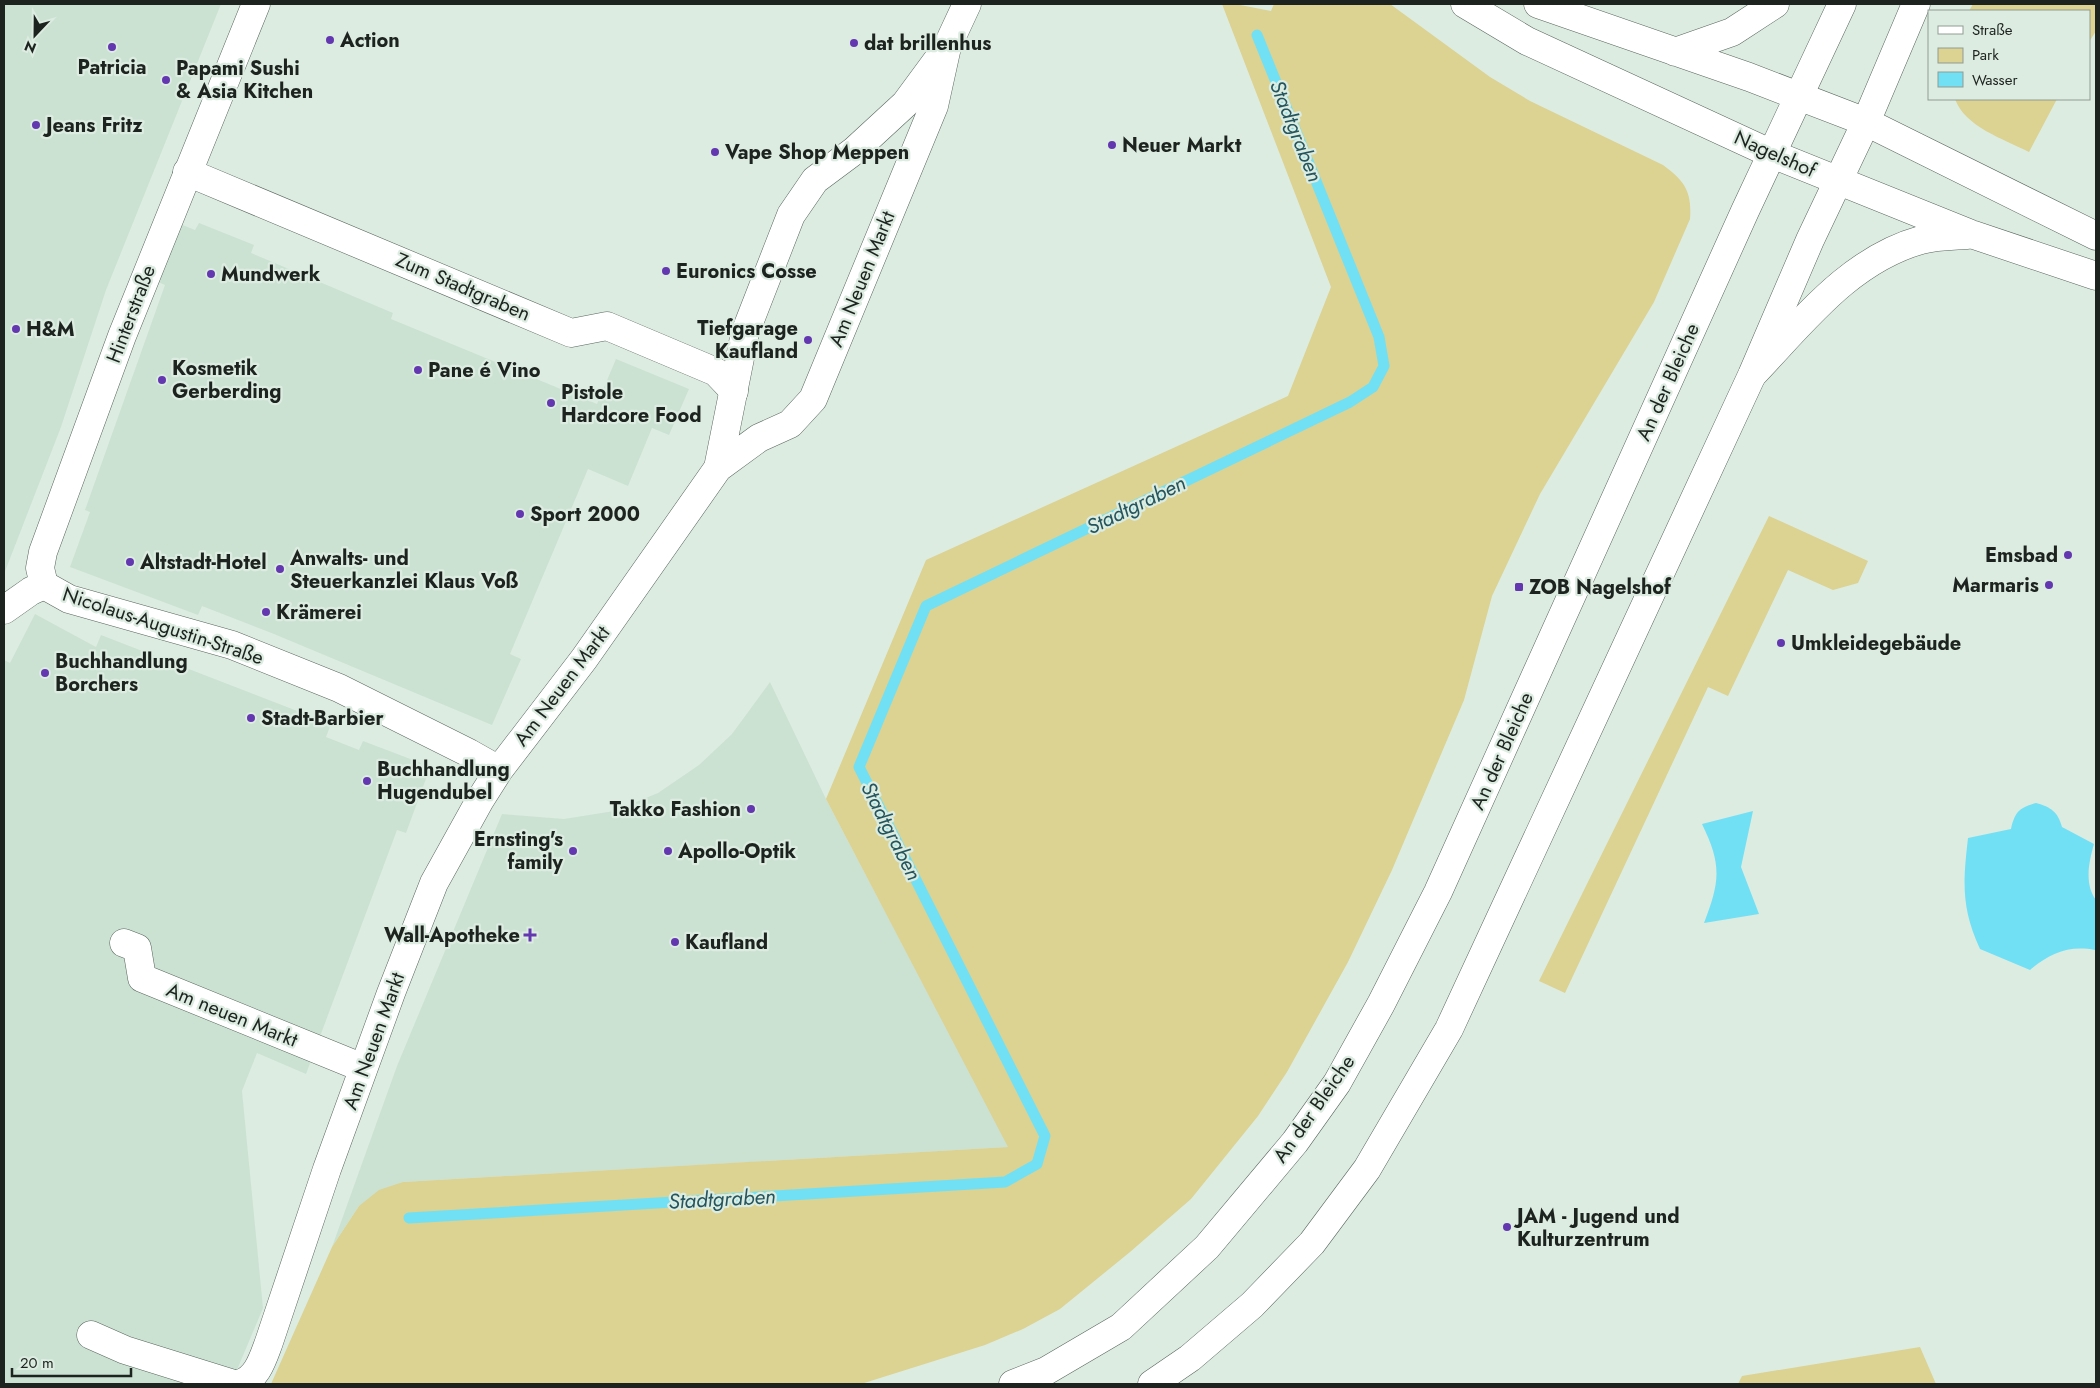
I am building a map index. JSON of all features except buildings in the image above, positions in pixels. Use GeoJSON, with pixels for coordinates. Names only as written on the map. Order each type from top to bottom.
{"type":"FeatureCollection","features":[{"type":"Feature","properties":{"kind":"street","name":"Hinterstraße"},"geometry":{"type":"LineString","coordinates":[[44,584],[40,568],[43,552],[122,336],[256,4]]}},
{"type":"Feature","properties":{"kind":"street","name":"Am Neuen Markt"},"geometry":{"type":"LineString","coordinates":[[718,468],[745,333],[791,216],[815,180],[854,151],[905,104],[947,47],[967,4]]}},
{"type":"Feature","properties":{"kind":"street","name":"Nagelshof"},"geometry":{"type":"LineString","coordinates":[[1465,4],[1527,41],[1772,154],[1971,234],[2096,276]]}},
{"type":"Feature","properties":{"kind":"street"},"geometry":{"type":"LineString","coordinates":[[1538,4],[1799,95],[1866,122],[2096,236]]}},
{"type":"Feature","properties":{"kind":"street"},"geometry":{"type":"LineString","coordinates":[[1675,52],[1732,32],[1775,4]]}},
{"type":"Feature","properties":{"kind":"street","name":"An der Bleiche"},"geometry":{"type":"LineString","coordinates":[[1013,1384],[1046,1370],[1121,1327],[1207,1247],[1295,1142],[1337,1083],[1381,1004],[1438,892],[1772,154],[1842,4]]}},
{"type":"Feature","properties":{"kind":"street"},"geometry":{"type":"LineString","coordinates":[[1152,1384],[1190,1358],[1252,1306],[1312,1243],[1367,1169],[1449,1029],[1752,375],[1837,181],[1866,122],[1916,4]]}},
{"type":"Feature","properties":{"kind":"street","name":"Am Neuen Markt"},"geometry":{"type":"LineString","coordinates":[[238,1384],[245,1383],[260,1366],[363,1068],[434,883],[480,800],[499,770],[584,659],[718,468],[759,438],[790,424],[813,399],[934,106],[947,47]]}},
{"type":"Feature","properties":{"kind":"street","name":"Zum Stadtgraben"},"geometry":{"type":"LineString","coordinates":[[187,172],[571,332],[607,326],[716,372],[734,391]]}},
{"type":"Feature","properties":{"kind":"street"},"geometry":{"type":"LineString","coordinates":[[1752,375],[1833,289],[1879,256],[1922,240],[1971,234]]}},
{"type":"Feature","properties":{"kind":"street"},"geometry":{"type":"LineString","coordinates":[[4,610],[30,591],[44,584]]}},
{"type":"Feature","properties":{"kind":"street","name":"Nicolaus-Augustin-Straße"},"geometry":{"type":"LineString","coordinates":[[44,584],[69,599],[232,645],[339,688],[455,745],[499,770]]}},
{"type":"Feature","properties":{"kind":"street","name":"Am neuen Markt"},"geometry":{"type":"LineString","coordinates":[[124,943],[137,948],[142,978],[363,1068]]}},
{"type":"Feature","properties":{"kind":"street"},"geometry":{"type":"LineString","coordinates":[[90,1335],[125,1350],[234,1384]]}},
{"type":"Feature","properties":{"kind":"shaded area"},"geometry":{"type":"Polygon","coordinates":[[[4,4],[221,4],[106,290],[61,427],[4,574],[4,4]]]}},
{"type":"Feature","properties":{"kind":"shaded area"},"geometry":{"type":"Polygon","coordinates":[[[199,223],[254,245],[251,253],[393,313],[391,319],[597,404],[616,359],[689,389],[669,435],[652,428],[628,486],[588,469],[510,654],[521,659],[492,725],[202,606],[198,615],[70,567],[90,512],[85,510],[165,285],[158,282],[180,224],[195,230],[199,223]]]}},
{"type":"Feature","properties":{"kind":"shaded area"},"geometry":{"type":"Polygon","coordinates":[[[35,614],[96,647],[101,635],[331,724],[326,737],[359,750],[363,741],[421,763],[417,772],[427,776],[406,833],[397,830],[306,1074],[257,1053],[242,1091],[263,1308],[231,1384],[4,1384],[4,660],[10,663],[35,614]]]}},
{"type":"Feature","properties":{"kind":"shaded area","name":"Kaufland"},"geometry":{"type":"Polygon","coordinates":[[[770,682],[826,799],[1009,1147],[403,1182],[359,1206],[332,1247],[397,1066],[502,814],[564,819],[614,811],[658,793],[699,765],[732,734],[770,682]]]}},
{"type":"Feature","properties":{"kind":"green space"},"geometry":{"type":"Polygon","coordinates":[[[1222,4],[1235,4],[1271,11],[1274,4],[1390,4],[1490,77],[1530,101],[1663,165],[1682,182],[1690,201],[1690,219],[1654,302],[1540,494],[1492,596],[1464,700],[1392,870],[1348,962],[1287,1072],[1258,1116],[1191,1199],[1060,1309],[1023,1329],[985,1345],[861,1384],[271,1384],[332,1247],[359,1206],[379,1190],[403,1182],[1008,1147],[826,799],[926,560],[1288,396],[1331,287],[1222,4]]]}},
{"type":"Feature","properties":{"kind":"green space"},"geometry":{"type":"Polygon","coordinates":[[[1973,4],[2096,4],[2096,31],[2090,40],[2090,10],[1970,10],[1973,4]]]}},
{"type":"Feature","properties":{"kind":"green space"},"geometry":{"type":"Polygon","coordinates":[[[1956,100],[2056,100],[2029,152],[1976,125],[1960,109],[1956,100]]]}},
{"type":"Feature","properties":{"kind":"green space"},"geometry":{"type":"Polygon","coordinates":[[[1769,516],[1868,561],[1858,583],[1833,590],[1788,570],[1728,696],[1708,687],[1565,993],[1539,981],[1769,516]]]}},
{"type":"Feature","properties":{"kind":"green space"},"geometry":{"type":"Polygon","coordinates":[[[1920,1347],[1936,1384],[1738,1384],[1742,1376],[1920,1347]]]}},
{"type":"Feature","properties":{"kind":"water"},"geometry":{"type":"Polygon","coordinates":[[[2036,803],[2046,806],[2053,811],[2062,827],[2094,844],[2089,880],[2092,894],[2096,900],[2096,948],[2095,950],[2077,949],[2060,952],[2045,959],[2030,970],[1980,949],[1969,921],[1965,895],[1965,868],[1968,838],[2011,829],[2014,818],[2019,811],[2036,803]]]}},
{"type":"Feature","properties":{"kind":"water"},"geometry":{"type":"Polygon","coordinates":[[[1753,811],[1741,867],[1759,914],[1704,923],[1716,884],[1716,862],[1702,824],[1753,811]]]}},
{"type":"Feature","properties":{"kind":"waterway","name":"Stadtgraben"},"geometry":{"type":"LineString","coordinates":[[409,1218],[1005,1182],[1037,1164],[1045,1136],[859,767],[926,606],[1350,402],[1373,387],[1384,366],[1379,337],[1257,35]]}},
{"type":"Feature","properties":{"kind":"place","name":"Action"},"geometry":{"type":"Point","coordinates":[330,40]}},
{"type":"Feature","properties":{"kind":"place","name":"dat brillenhus"},"geometry":{"type":"Point","coordinates":[854,43]}},
{"type":"Feature","properties":{"kind":"place","name":"Patricia"},"geometry":{"type":"Point","coordinates":[112,47]}},
{"type":"Feature","properties":{"kind":"place","name":"Papami Sushi & Asia Kitchen"},"geometry":{"type":"Point","coordinates":[166,80]}},
{"type":"Feature","properties":{"kind":"place","name":"Jeans Fritz"},"geometry":{"type":"Point","coordinates":[36,125]}},
{"type":"Feature","properties":{"kind":"place","name":"Neuer Markt"},"geometry":{"type":"Point","coordinates":[1112,145]}},
{"type":"Feature","properties":{"kind":"place","name":"Vape Shop Meppen"},"geometry":{"type":"Point","coordinates":[715,152]}},
{"type":"Feature","properties":{"kind":"place","name":"Euronics Cosse"},"geometry":{"type":"Point","coordinates":[666,271]}},
{"type":"Feature","properties":{"kind":"place","name":"Mundwerk"},"geometry":{"type":"Point","coordinates":[211,274]}},
{"type":"Feature","properties":{"kind":"place","name":"H&M"},"geometry":{"type":"Point","coordinates":[16,329]}},
{"type":"Feature","properties":{"kind":"place","name":"Tiefgarage Kaufland"},"geometry":{"type":"Point","coordinates":[808,340]}},
{"type":"Feature","properties":{"kind":"place","name":"Pane é Vino"},"geometry":{"type":"Point","coordinates":[418,370]}},
{"type":"Feature","properties":{"kind":"place","name":"Kosmetik Gerberding"},"geometry":{"type":"Point","coordinates":[162,380]}},
{"type":"Feature","properties":{"kind":"place","name":"Pistole Hardcore Food"},"geometry":{"type":"Point","coordinates":[551,403]}},
{"type":"Feature","properties":{"kind":"place","name":"Sport 2000"},"geometry":{"type":"Point","coordinates":[520,514]}},
{"type":"Feature","properties":{"kind":"place","name":"Emsbad"},"geometry":{"type":"Point","coordinates":[2068,555]}},
{"type":"Feature","properties":{"kind":"place","name":"Altstadt-Hotel"},"geometry":{"type":"Point","coordinates":[130,562]}},
{"type":"Feature","properties":{"kind":"place","name":"Anwalts- und Steuerkanzlei Klaus Voß"},"geometry":{"type":"Point","coordinates":[280,569]}},
{"type":"Feature","properties":{"kind":"place","name":"Marmaris"},"geometry":{"type":"Point","coordinates":[2049,585]}},
{"type":"Feature","properties":{"kind":"place","name":"ZOB Nagelshof"},"geometry":{"type":"Point","coordinates":[1519,587]}},
{"type":"Feature","properties":{"kind":"place","name":"Krämerei"},"geometry":{"type":"Point","coordinates":[266,612]}},
{"type":"Feature","properties":{"kind":"place","name":"Umkleidegebäude"},"geometry":{"type":"Point","coordinates":[1781,643]}},
{"type":"Feature","properties":{"kind":"place","name":"Buchhandlung Borchers"},"geometry":{"type":"Point","coordinates":[45,673]}},
{"type":"Feature","properties":{"kind":"place","name":"Stadt-Barbier"},"geometry":{"type":"Point","coordinates":[251,718]}},
{"type":"Feature","properties":{"kind":"place","name":"Buchhandlung Hugendubel"},"geometry":{"type":"Point","coordinates":[367,781]}},
{"type":"Feature","properties":{"kind":"place","name":"Takko Fashion"},"geometry":{"type":"Point","coordinates":[751,809]}},
{"type":"Feature","properties":{"kind":"place","name":"Ernsting's family"},"geometry":{"type":"Point","coordinates":[573,851]}},
{"type":"Feature","properties":{"kind":"place","name":"Apollo-Optik"},"geometry":{"type":"Point","coordinates":[668,851]}},
{"type":"Feature","properties":{"kind":"place","name":"Wall-Apotheke"},"geometry":{"type":"Point","coordinates":[530,935]}},
{"type":"Feature","properties":{"kind":"place","name":"Kaufland"},"geometry":{"type":"Point","coordinates":[675,942]}},
{"type":"Feature","properties":{"kind":"place","name":"JAM - Jugend und Kulturzentrum"},"geometry":{"type":"Point","coordinates":[1507,1227]}}]}
